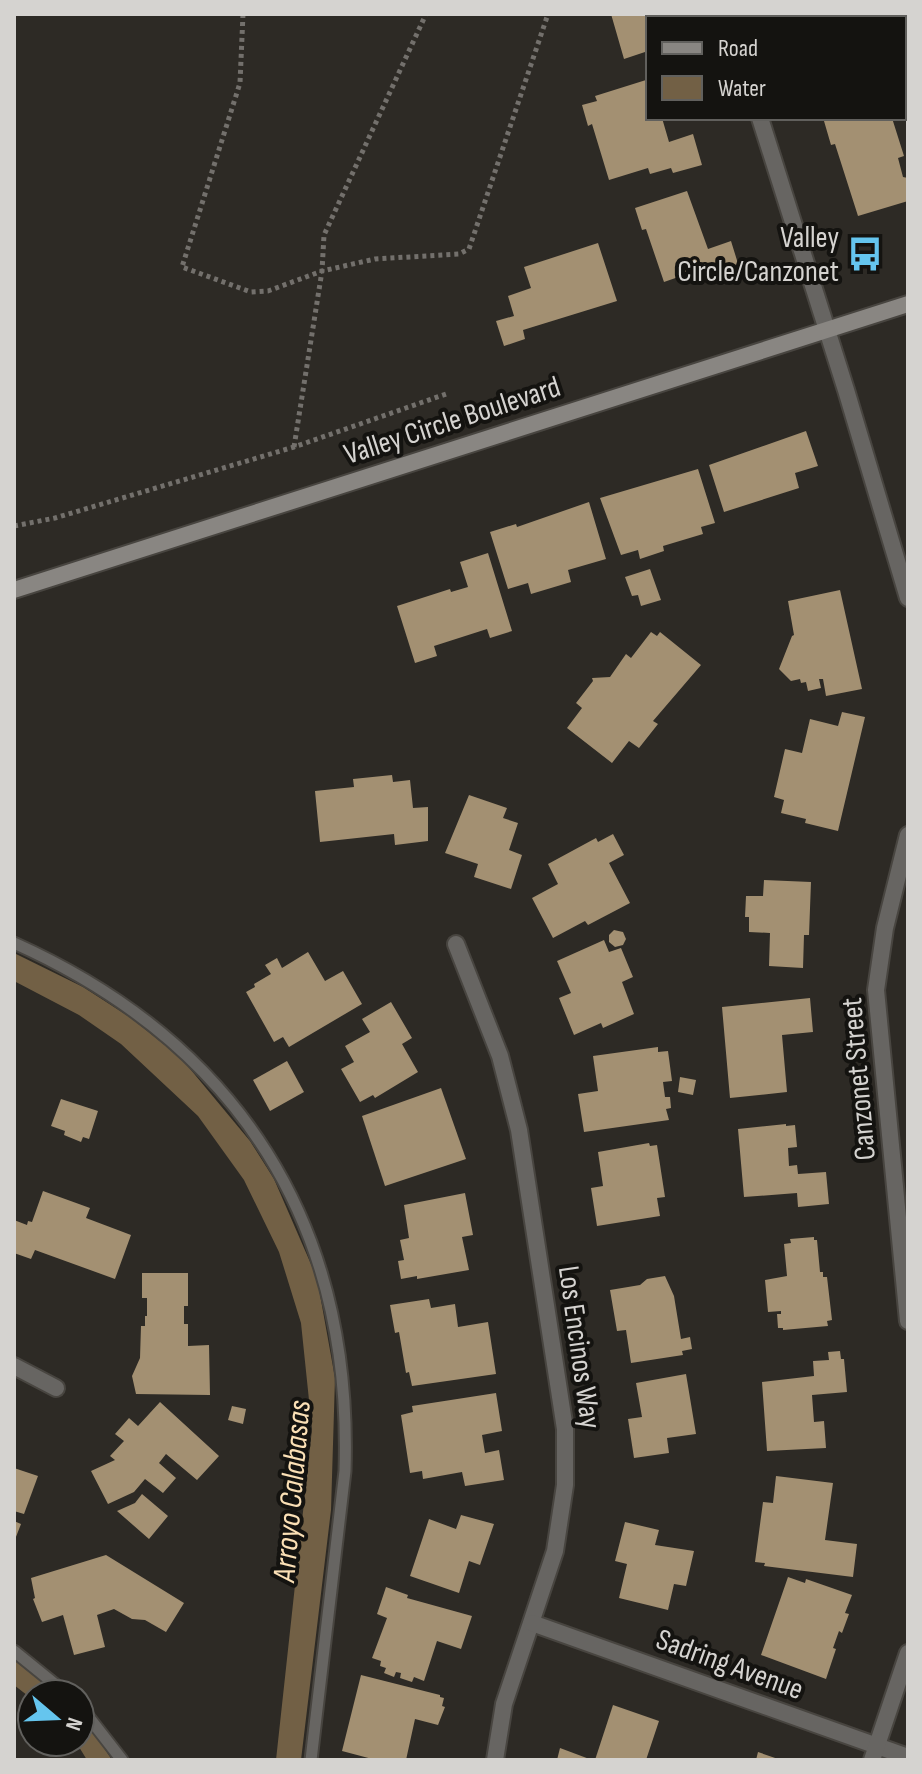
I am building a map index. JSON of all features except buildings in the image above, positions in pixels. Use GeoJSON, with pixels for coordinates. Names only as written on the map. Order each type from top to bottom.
{"type":"FeatureCollection","features":[{"type":"Feature","properties":{"kind":"main road","name":"Valley Circle Boulevard"},"geometry":{"type":"LineString","coordinates":[[14,590],[908,304]]}},
{"type":"Feature","properties":{"kind":"street"},"geometry":{"type":"LineString","coordinates":[[761,120],[908,598]]}},
{"type":"Feature","properties":{"kind":"street","name":"Canzonet Street"},"geometry":{"type":"LineString","coordinates":[[908,835],[885,928],[876,990],[908,1321]]}},
{"type":"Feature","properties":{"kind":"street","name":"Los Encinos Way"},"geometry":{"type":"LineString","coordinates":[[456,944],[500,1056],[519,1130],[565,1429],[565,1485],[555,1551],[504,1704],[495,1760]]}},
{"type":"Feature","properties":{"kind":"street"},"geometry":{"type":"LineString","coordinates":[[14,1366],[56,1388]]}},
{"type":"Feature","properties":{"kind":"street","name":"Sadring Avenue"},"geometry":{"type":"LineString","coordinates":[[532,1623],[874,1753],[908,1757]]}},
{"type":"Feature","properties":{"kind":"street"},"geometry":{"type":"LineString","coordinates":[[874,1753],[908,1653]]}},
{"type":"Feature","properties":{"kind":"lane"},"geometry":{"type":"LineString","coordinates":[[14,943],[95,984],[134,1010],[218,1085],[277,1166],[319,1263],[344,1376],[346,1428],[345,1471],[311,1760]]}},
{"type":"Feature","properties":{"kind":"lane"},"geometry":{"type":"LineString","coordinates":[[14,1651],[47,1678]]}},
{"type":"Feature","properties":{"kind":"lane"},"geometry":{"type":"LineString","coordinates":[[96,1727],[122,1760]]}},
{"type":"Feature","properties":{"kind":"path"},"geometry":{"type":"LineString","coordinates":[[243,14],[240,83],[182,267],[251,292],[268,291],[322,271],[375,259],[459,254],[469,249],[548,14]]}},
{"type":"Feature","properties":{"kind":"path"},"geometry":{"type":"LineString","coordinates":[[294,447],[322,271],[324,235],[426,14]]}},
{"type":"Feature","properties":{"kind":"path"},"geometry":{"type":"LineString","coordinates":[[14,526],[55,518],[294,447],[446,394]]}},
{"type":"Feature","properties":{"kind":"water"},"geometry":{"type":"Polygon","coordinates":[[[14,953],[83,987],[131,1018],[181,1058],[250,1141],[274,1179],[317,1278],[335,1378],[331,1510],[301,1760],[276,1760],[312,1429],[301,1323],[279,1252],[244,1180],[198,1116],[121,1044],[79,1015],[14,981],[14,953]]]}},
{"type":"Feature","properties":{"kind":"water"},"geometry":{"type":"Polygon","coordinates":[[[14,1660],[37,1678],[16,1678],[16,1687],[14,1660]]]}},
{"type":"Feature","properties":{"kind":"water"},"geometry":{"type":"Polygon","coordinates":[[[96,1736],[112,1760],[87,1760],[96,1758],[96,1736]]]}},
{"type":"Feature","properties":{"kind":"place","name":"Valley Circle/Canzonet"},"geometry":{"type":"Point","coordinates":[865,254]}},
{"type":"Feature","properties":{"kind":"water label","name":"Arroyo Calabasas"},"geometry":{"type":"Point","coordinates":[291,1491]}}]}
